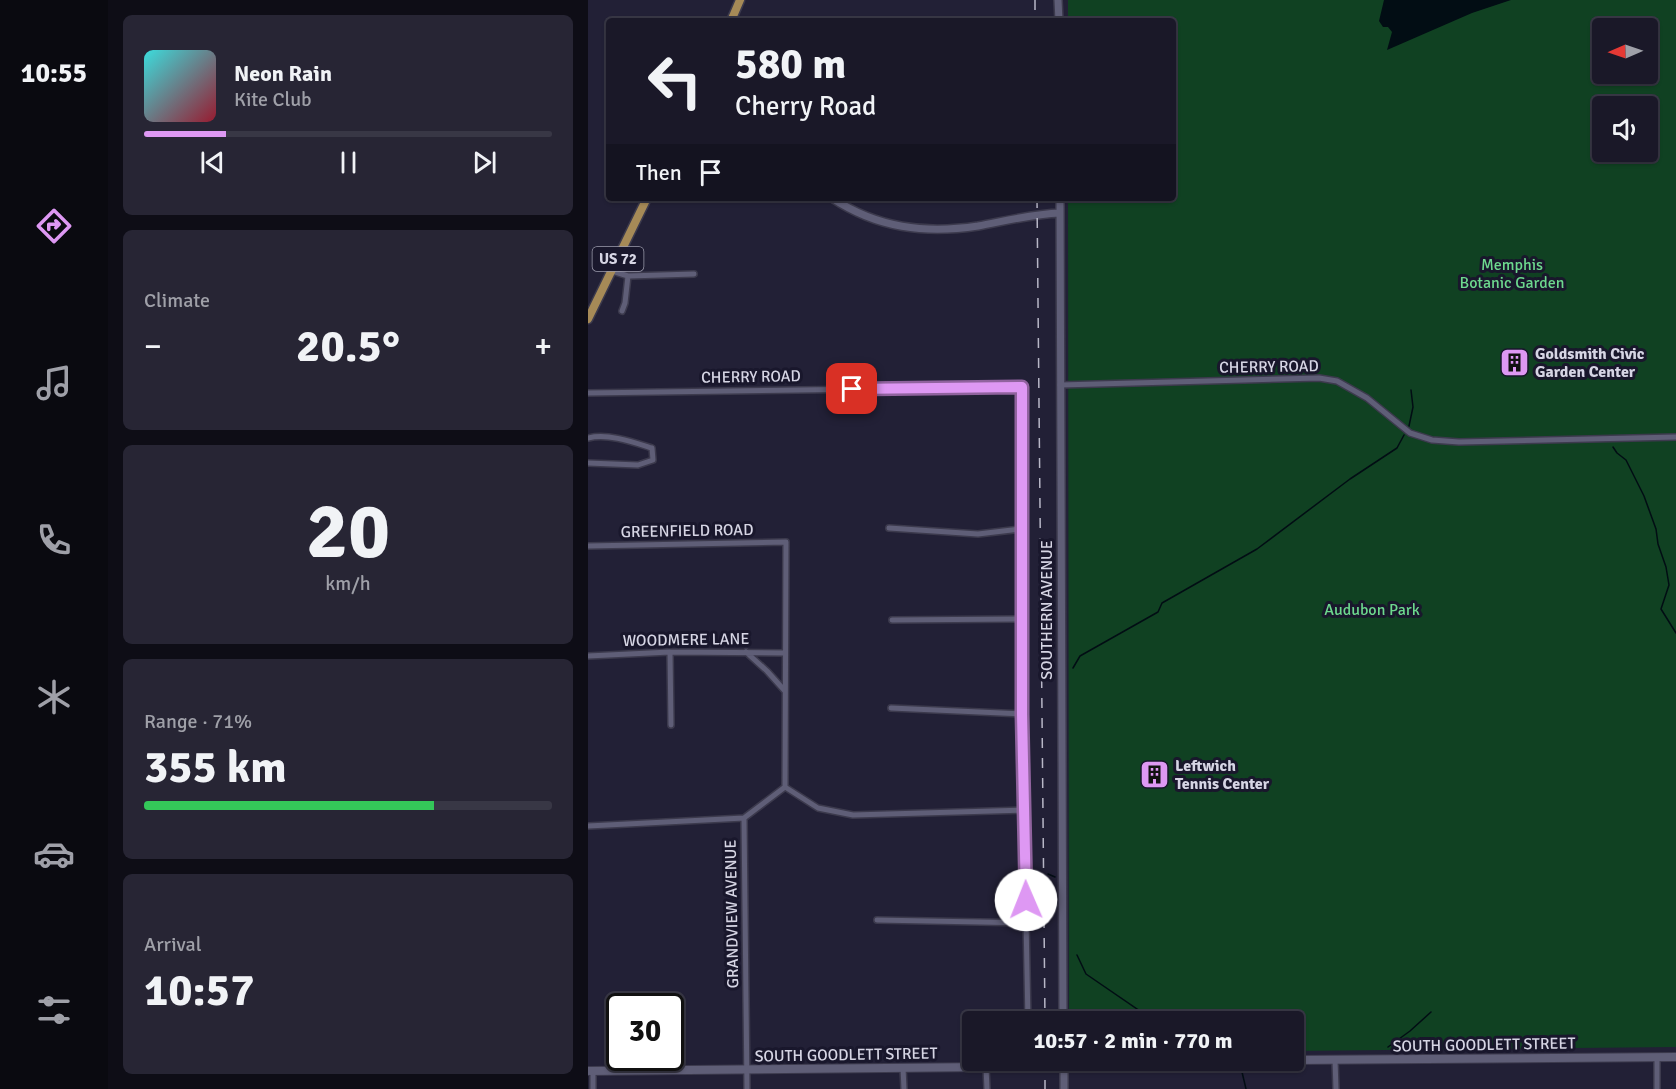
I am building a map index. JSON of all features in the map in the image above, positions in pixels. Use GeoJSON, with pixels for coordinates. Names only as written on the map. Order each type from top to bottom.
{"type":"FeatureCollection","features":[{"type":"Feature","properties":{"kind":"main road"},"geometry":{"type":"LineString","coordinates":[[731,18],[740,0]]}},
{"type":"Feature","properties":{"kind":"main road","name":"US 72"},"geometry":{"type":"LineString","coordinates":[[588,319],[646,201]]}},
{"type":"Feature","properties":{"kind":"main road","name":"SOUTH GOODLETT STREET"},"geometry":{"type":"LineString","coordinates":[[1304,1060],[1676,1057]]}},
{"type":"Feature","properties":{"kind":"main road","name":"SOUTH GOODLETT STREET"},"geometry":{"type":"LineString","coordinates":[[684,1070],[962,1067]]}},
{"type":"Feature","properties":{"kind":"main road","name":"SOUTH GOODLETT STREET"},"geometry":{"type":"LineString","coordinates":[[590,1071],[606,1071]]}},
{"type":"Feature","properties":{"kind":"street"},"geometry":{"type":"LineString","coordinates":[[1059,0],[1059,18]]}},
{"type":"Feature","properties":{"kind":"street"},"geometry":{"type":"LineString","coordinates":[[837,201],[881,223],[915,230],[938,231],[1037,214],[1060,213]]}},
{"type":"Feature","properties":{"kind":"street","name":"SOUTHERN AVENUE"},"geometry":{"type":"LineString","coordinates":[[1060,201],[1064,1011]]}},
{"type":"Feature","properties":{"kind":"street"},"geometry":{"type":"LineString","coordinates":[[612,271],[628,276],[694,274]]}},
{"type":"Feature","properties":{"kind":"street"},"geometry":{"type":"LineString","coordinates":[[622,311],[626,303],[628,276]]}},
{"type":"Feature","properties":{"kind":"street","name":"CHERRY ROAD"},"geometry":{"type":"LineString","coordinates":[[1060,385],[1319,378],[1337,381],[1367,398],[1410,433],[1432,440],[1459,442],[1676,437]]}},
{"type":"Feature","properties":{"kind":"street","name":"CHERRY ROAD"},"geometry":{"type":"LineString","coordinates":[[588,393],[1022,387],[1021,529]]}},
{"type":"Feature","properties":{"kind":"street"},"geometry":{"type":"LineString","coordinates":[[588,438],[594,436],[626,440],[652,448],[653,460],[639,465],[588,463]]}},
{"type":"Feature","properties":{"kind":"street"},"geometry":{"type":"LineString","coordinates":[[889,528],[978,534],[1021,529],[1028,1011]]}},
{"type":"Feature","properties":{"kind":"street","name":"GREENFIELD ROAD"},"geometry":{"type":"LineString","coordinates":[[588,546],[786,542],[785,652]]}},
{"type":"Feature","properties":{"kind":"street"},"geometry":{"type":"LineString","coordinates":[[892,620],[1023,619]]}},
{"type":"Feature","properties":{"kind":"street"},"geometry":{"type":"LineString","coordinates":[[670,652],[671,725]]}},
{"type":"Feature","properties":{"kind":"street","name":"WOODMERE LANE"},"geometry":{"type":"LineString","coordinates":[[588,656],[670,652],[785,652]]}},
{"type":"Feature","properties":{"kind":"street"},"geometry":{"type":"LineString","coordinates":[[746,652],[785,692]]}},
{"type":"Feature","properties":{"kind":"street"},"geometry":{"type":"LineString","coordinates":[[785,652],[785,787],[818,808],[853,815],[1024,810]]}},
{"type":"Feature","properties":{"kind":"street"},"geometry":{"type":"LineString","coordinates":[[891,708],[1022,714]]}},
{"type":"Feature","properties":{"kind":"street","name":"GRANDVIEW AVENUE"},"geometry":{"type":"LineString","coordinates":[[747,1089],[744,818],[785,787]]}},
{"type":"Feature","properties":{"kind":"street"},"geometry":{"type":"LineString","coordinates":[[588,826],[744,818]]}},
{"type":"Feature","properties":{"kind":"street"},"geometry":{"type":"LineString","coordinates":[[877,920],[1026,922]]}},
{"type":"Feature","properties":{"kind":"street"},"geometry":{"type":"LineString","coordinates":[[1657,1057],[1657,1089]]}},
{"type":"Feature","properties":{"kind":"street"},"geometry":{"type":"LineString","coordinates":[[1335,1060],[1336,1089]]}},
{"type":"Feature","properties":{"kind":"street"},"geometry":{"type":"LineString","coordinates":[[903,1068],[904,1089]]}},
{"type":"Feature","properties":{"kind":"street"},"geometry":{"type":"LineString","coordinates":[[590,1071],[593,1089]]}},
{"type":"Feature","properties":{"kind":"street"},"geometry":{"type":"LineString","coordinates":[[986,1071],[987,1089]]}},
{"type":"Feature","properties":{"kind":"street"},"geometry":{"type":"LineString","coordinates":[[1064,1071],[1064,1089]]}},
{"type":"Feature","properties":{"kind":"green space","name":"Audubon Park"},"geometry":{"type":"Polygon","coordinates":[[[1068,0],[1676,0],[1676,1047],[1304,1051],[1304,1011],[1069,1011],[1068,201],[1176,201],[1176,18],[1068,18],[1068,0]]]}},
{"type":"Feature","properties":{"kind":"shaded area"},"geometry":{"type":"Polygon","coordinates":[[[1384,0],[1511,0],[1472,13],[1387,50],[1392,32],[1388,27],[1383,27],[1379,21],[1384,0]]]}},
{"type":"Feature","properties":{"kind":"waterway"},"geometry":{"type":"LineString","coordinates":[[1409,426],[1413,407],[1411,390]]}},
{"type":"Feature","properties":{"kind":"waterway"},"geometry":{"type":"LineString","coordinates":[[1073,668],[1080,656],[1158,612],[1162,603],[1257,549],[1350,479],[1397,448],[1404,435]]}},
{"type":"Feature","properties":{"kind":"waterway"},"geometry":{"type":"LineString","coordinates":[[1613,447],[1626,460],[1644,496],[1656,529],[1669,585],[1661,609],[1676,633]]}},
{"type":"Feature","properties":{"kind":"waterway"},"geometry":{"type":"LineString","coordinates":[[1031,870],[1037,872]]}},
{"type":"Feature","properties":{"kind":"waterway"},"geometry":{"type":"LineString","coordinates":[[1048,874],[1055,877]]}},
{"type":"Feature","properties":{"kind":"waterway"},"geometry":{"type":"LineString","coordinates":[[1077,955],[1086,974],[1140,1011]]}},
{"type":"Feature","properties":{"kind":"waterway"},"geometry":{"type":"LineString","coordinates":[[1388,1047],[1431,1012]]}},
{"type":"Feature","properties":{"kind":"waterway"},"geometry":{"type":"LineString","coordinates":[[1242,1072],[1246,1089]]}},
{"type":"Feature","properties":{"kind":"railway"},"geometry":{"type":"LineString","coordinates":[[1035,0],[1035,18]]}},
{"type":"Feature","properties":{"kind":"railway"},"geometry":{"type":"LineString","coordinates":[[1037,201],[1045,1011]]}},
{"type":"Feature","properties":{"kind":"railway"},"geometry":{"type":"LineString","coordinates":[[1045,1071],[1045,1089]]}},
{"type":"Feature","properties":{"kind":"place","name":"Goldsmith Civic Garden Center"},"geometry":{"type":"Point","coordinates":[1514,363]}},
{"type":"Feature","properties":{"kind":"place","name":"Leftwich Tennis Center"},"geometry":{"type":"Point","coordinates":[1154,775]}},
{"type":"Feature","properties":{"kind":"route"},"geometry":{"type":"LineString","coordinates":[[852,389],[1022,387],[1022,714],[1026,900]]}},
{"type":"Feature","properties":{"kind":"park label","name":"Memphis Botanic Garden"},"geometry":{"type":"Point","coordinates":[1512,274]}}]}
